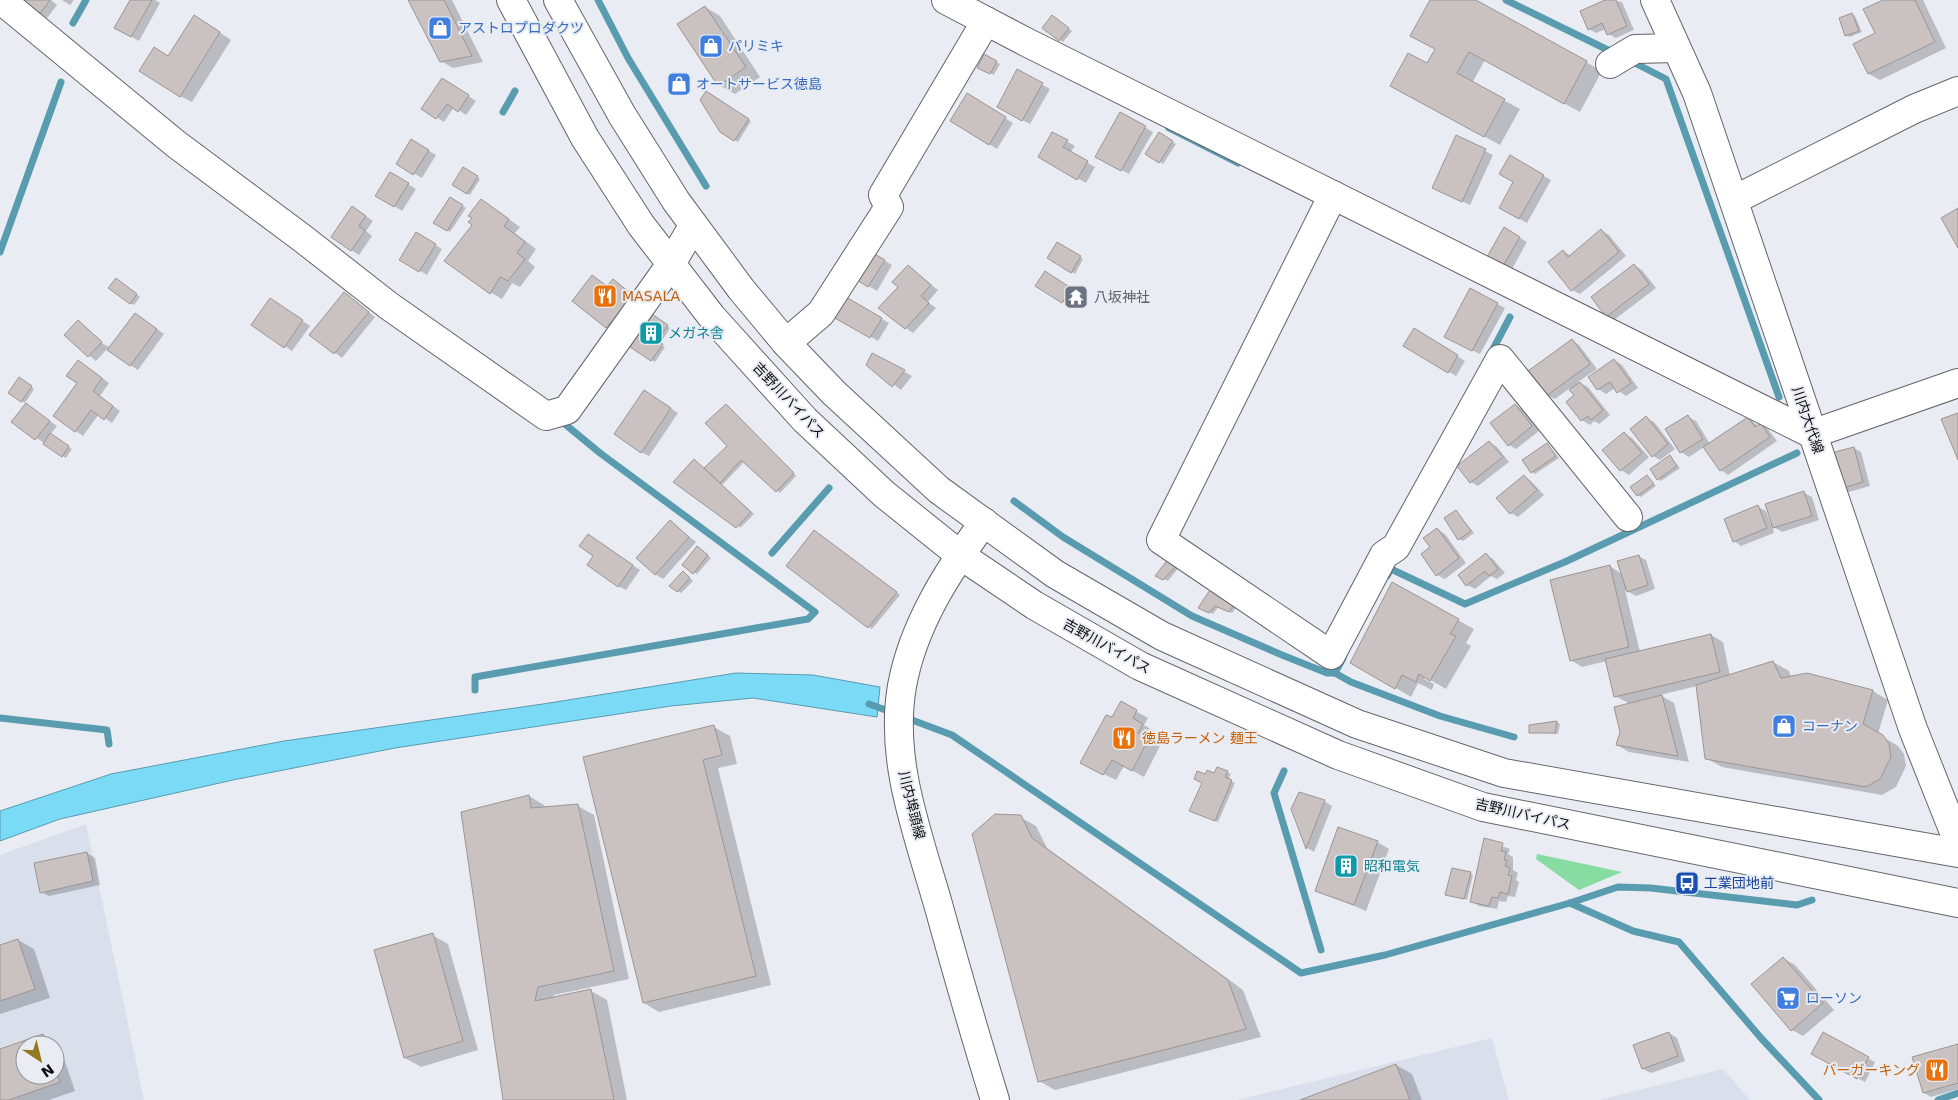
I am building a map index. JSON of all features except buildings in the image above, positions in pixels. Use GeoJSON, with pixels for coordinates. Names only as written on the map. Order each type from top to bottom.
{"type":"FeatureCollection","features":[{"type":"Feature","properties":{"kind":"main road"},"geometry":{"type":"LineString","coordinates":[[1,0],[176,144],[302,238],[388,306],[546,416],[567,410],[671,264],[694,226]]}},
{"type":"Feature","properties":{"kind":"main road","name":"吉野川バイパス"},"geometry":{"type":"LineString","coordinates":[[512,0],[585,138],[641,225],[712,317],[805,420],[884,494],[960,554],[1034,605],[1140,666],[1338,756],[1483,807],[1958,903]]}},
{"type":"Feature","properties":{"kind":"main road"},"geometry":{"type":"LineString","coordinates":[[558,0],[622,115],[694,226],[741,290],[786,343],[834,393],[939,490],[1055,574],[1162,636],[1366,727],[1504,773],[1958,854]]}},
{"type":"Feature","properties":{"kind":"main road"},"geometry":{"type":"LineString","coordinates":[[946,0],[1812,434],[1958,383]]}},
{"type":"Feature","properties":{"kind":"main road","name":"川内大代線"},"geometry":{"type":"LineString","coordinates":[[1655,0],[1697,93],[1914,729],[1952,808],[1958,842]]}},
{"type":"Feature","properties":{"kind":"main road"},"geometry":{"type":"LineString","coordinates":[[786,343],[821,313],[889,207],[883,195],[986,21]]}},
{"type":"Feature","properties":{"kind":"main road"},"geometry":{"type":"LineString","coordinates":[[1610,64],[1635,49],[1676,48]]}},
{"type":"Feature","properties":{"kind":"main road"},"geometry":{"type":"LineString","coordinates":[[1734,200],[1914,109],[1958,91]]}},
{"type":"Feature","properties":{"kind":"main road"},"geometry":{"type":"LineString","coordinates":[[1333,195],[1161,540],[1331,655],[1384,556],[1396,547],[1500,359],[1628,517]]}},
{"type":"Feature","properties":{"kind":"main road","name":"川内埠頭線"},"geometry":{"type":"LineString","coordinates":[[984,522],[943,581],[924,622],[908,661],[902,688],[898,730],[901,761],[915,823],[994,1100]]}},
{"type":"Feature","properties":{"kind":"shaded area"},"geometry":{"type":"Polygon","coordinates":[[[86,824],[144,1100],[0,1100],[0,855],[86,824]]]}},
{"type":"Feature","properties":{"kind":"shaded area"},"geometry":{"type":"Polygon","coordinates":[[[1492,1038],[1509,1100],[1237,1100],[1492,1038]]]}},
{"type":"Feature","properties":{"kind":"shaded area"},"geometry":{"type":"Polygon","coordinates":[[[1723,1069],[1750,1100],[1599,1100],[1723,1069]]]}},
{"type":"Feature","properties":{"kind":"green space"},"geometry":{"type":"Polygon","coordinates":[[[1537,854],[1622,872],[1579,890],[1536,859],[1537,854]]]}},
{"type":"Feature","properties":{"kind":"water"},"geometry":{"type":"Polygon","coordinates":[[[736,673],[813,675],[880,687],[877,717],[753,698],[671,706],[395,748],[233,780],[60,819],[0,841],[0,811],[111,774],[284,741],[543,704],[736,673]]]}},
{"type":"Feature","properties":{"kind":"waterway"},"geometry":{"type":"LineString","coordinates":[[73,23],[86,0]]}},
{"type":"Feature","properties":{"kind":"waterway"},"geometry":{"type":"LineString","coordinates":[[598,0],[628,58],[706,186]]}},
{"type":"Feature","properties":{"kind":"waterway"},"geometry":{"type":"LineString","coordinates":[[1506,0],[1614,53]]}},
{"type":"Feature","properties":{"kind":"waterway"},"geometry":{"type":"LineString","coordinates":[[1629,60],[1666,79],[1779,397]]}},
{"type":"Feature","properties":{"kind":"waterway"},"geometry":{"type":"LineString","coordinates":[[0,252],[61,82]]}},
{"type":"Feature","properties":{"kind":"waterway"},"geometry":{"type":"LineString","coordinates":[[503,112],[515,91]]}},
{"type":"Feature","properties":{"kind":"waterway"},"geometry":{"type":"LineString","coordinates":[[1169,128],[1238,163]]}},
{"type":"Feature","properties":{"kind":"waterway"},"geometry":{"type":"LineString","coordinates":[[1490,355],[1510,317]]}},
{"type":"Feature","properties":{"kind":"waterway"},"geometry":{"type":"LineString","coordinates":[[475,690],[475,677],[808,619],[815,612],[600,453],[560,420]]}},
{"type":"Feature","properties":{"kind":"waterway"},"geometry":{"type":"LineString","coordinates":[[1387,576],[1391,569],[1465,604],[1567,561],[1797,453]]}},
{"type":"Feature","properties":{"kind":"waterway"},"geometry":{"type":"LineString","coordinates":[[772,553],[829,488]]}},
{"type":"Feature","properties":{"kind":"waterway"},"geometry":{"type":"LineString","coordinates":[[1014,501],[1063,537],[1192,616],[1282,655],[1327,673],[1335,673],[1351,682],[1440,716],[1514,737]]}},
{"type":"Feature","properties":{"kind":"waterway"},"geometry":{"type":"LineString","coordinates":[[1335,673],[1343,658]]}},
{"type":"Feature","properties":{"kind":"waterway"},"geometry":{"type":"LineString","coordinates":[[869,704],[894,713]]}},
{"type":"Feature","properties":{"kind":"waterway"},"geometry":{"type":"LineString","coordinates":[[904,717],[952,735],[1301,973],[1385,955],[1570,903],[1618,887],[1651,888],[1797,905],[1812,900]]}},
{"type":"Feature","properties":{"kind":"waterway"},"geometry":{"type":"LineString","coordinates":[[0,718],[107,730],[109,744]]}},
{"type":"Feature","properties":{"kind":"waterway"},"geometry":{"type":"LineString","coordinates":[[1284,771],[1274,793],[1321,950]]}},
{"type":"Feature","properties":{"kind":"waterway"},"geometry":{"type":"LineString","coordinates":[[1570,903],[1633,931],[1679,942],[1761,1038],[1819,1100]]}},
{"type":"Feature","properties":{"kind":"waterway"},"geometry":{"type":"LineString","coordinates":[[1938,1100],[1958,1093]]}},
{"type":"Feature","properties":{"kind":"place","name":"アストロプロダクツ"},"geometry":{"type":"Point","coordinates":[440,28]}},
{"type":"Feature","properties":{"kind":"place","name":"パリミキ"},"geometry":{"type":"Point","coordinates":[711,46]}},
{"type":"Feature","properties":{"kind":"place","name":"オートサービス徳島"},"geometry":{"type":"Point","coordinates":[679,84]}},
{"type":"Feature","properties":{"kind":"place","name":"MASALA"},"geometry":{"type":"Point","coordinates":[605,296]}},
{"type":"Feature","properties":{"kind":"place","name":"八坂神社"},"geometry":{"type":"Point","coordinates":[1076,297]}},
{"type":"Feature","properties":{"kind":"place","name":"メガネ舎"},"geometry":{"type":"Point","coordinates":[651,333]}},
{"type":"Feature","properties":{"kind":"place","name":"コーナン"},"geometry":{"type":"Point","coordinates":[1784,726]}},
{"type":"Feature","properties":{"kind":"place","name":"徳島ラーメン 麺王"},"geometry":{"type":"Point","coordinates":[1124,738]}},
{"type":"Feature","properties":{"kind":"place","name":"昭和電気"},"geometry":{"type":"Point","coordinates":[1346,866]}},
{"type":"Feature","properties":{"kind":"place","name":"工業団地前"},"geometry":{"type":"Point","coordinates":[1687,883]}},
{"type":"Feature","properties":{"kind":"place","name":"ローソン"},"geometry":{"type":"Point","coordinates":[1788,998]}},
{"type":"Feature","properties":{"kind":"place","name":"バーガーキング"},"geometry":{"type":"Point","coordinates":[1937,1070]}}]}
